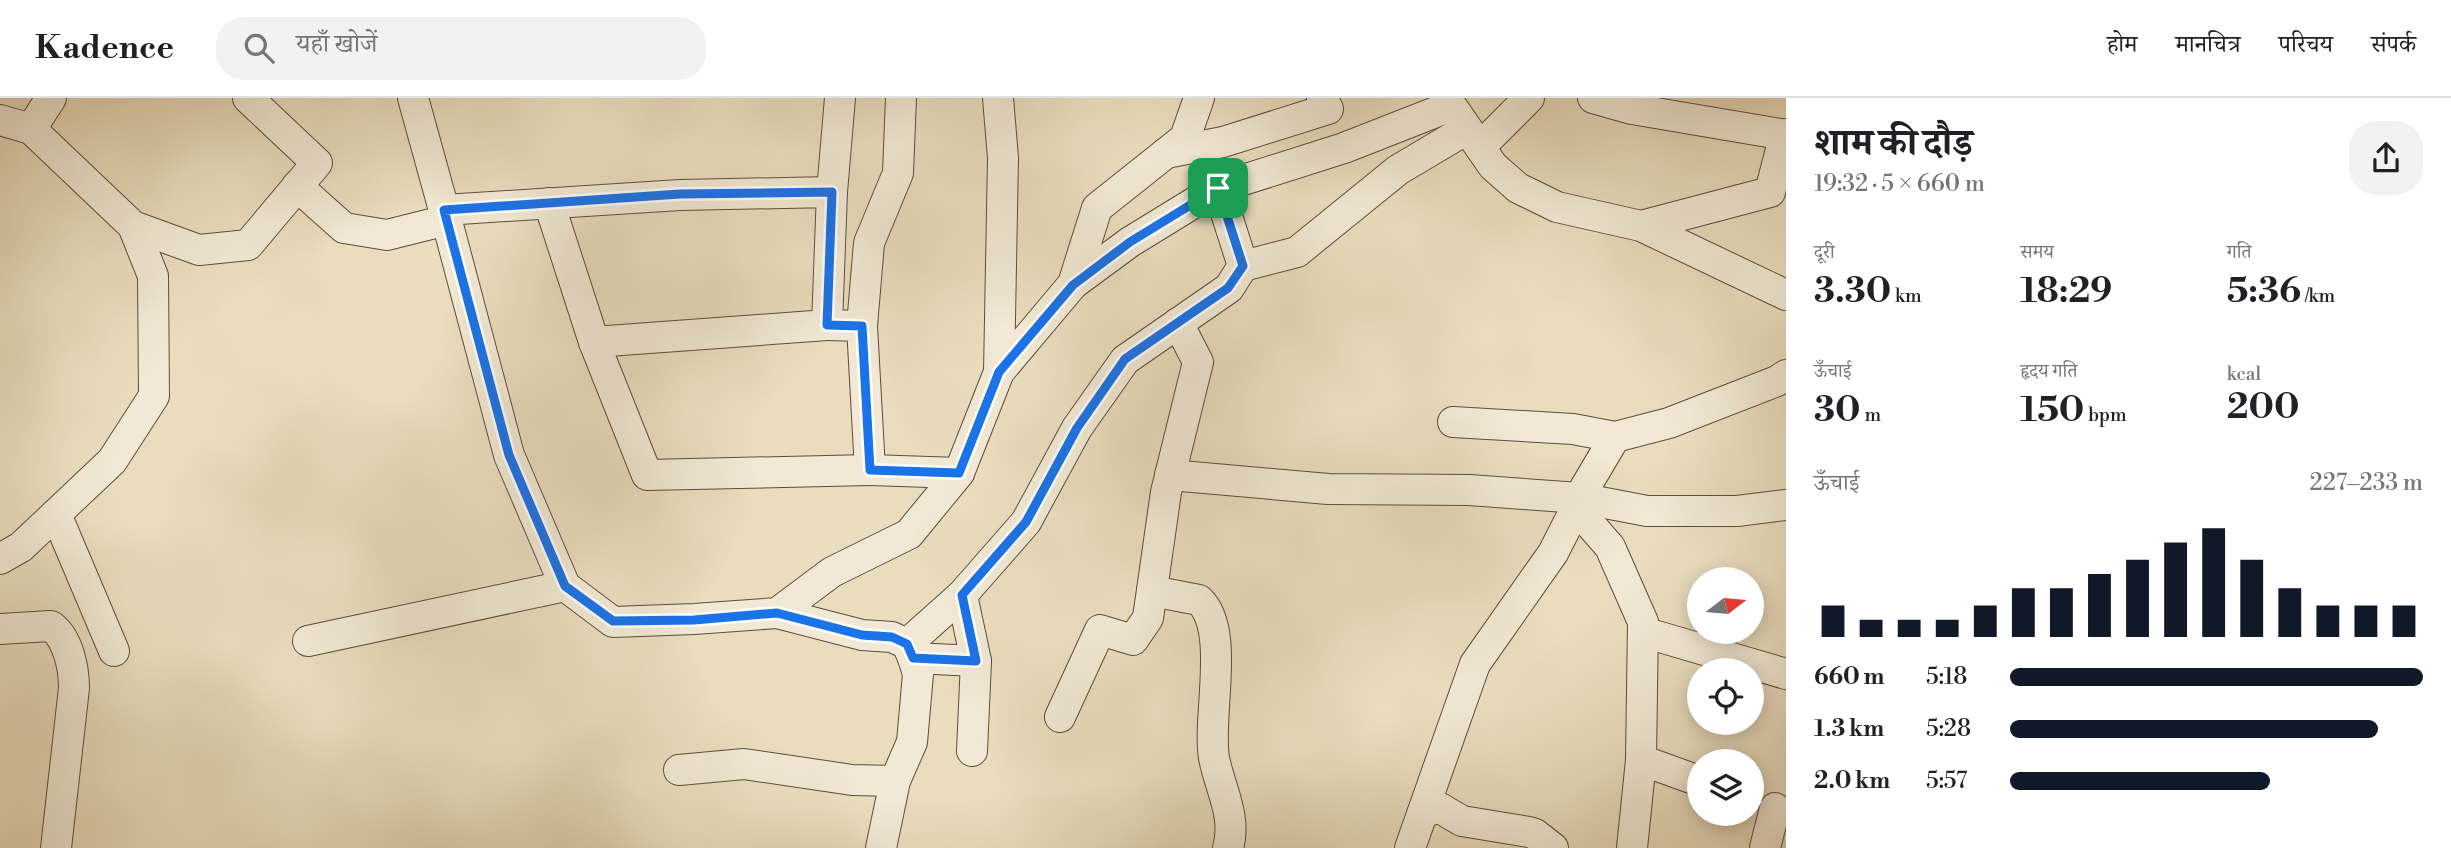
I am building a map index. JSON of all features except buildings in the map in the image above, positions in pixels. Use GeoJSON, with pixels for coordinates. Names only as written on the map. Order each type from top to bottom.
{"type":"FeatureCollection","features":[{"type":"Feature","properties":{"kind":"street"},"geometry":{"type":"LineString","coordinates":[[31,129],[51,98]]}},
{"type":"Feature","properties":{"kind":"street"},"geometry":{"type":"LineString","coordinates":[[0,120],[31,129],[133,226],[199,250],[248,245],[317,163],[248,98]]}},
{"type":"Feature","properties":{"kind":"street"},"geometry":{"type":"LineString","coordinates":[[412,98],[509,455],[565,586],[613,621],[694,620],[777,613],[862,635],[892,637],[910,651],[976,661]]}},
{"type":"Feature","properties":{"kind":"street"},"geometry":{"type":"LineString","coordinates":[[827,325],[832,192],[840,98]]}},
{"type":"Feature","properties":{"kind":"street"},"geometry":{"type":"LineString","coordinates":[[870,470],[862,326],[869,243],[898,173],[901,98]]}},
{"type":"Feature","properties":{"kind":"street"},"geometry":{"type":"LineString","coordinates":[[998,98],[1003,158],[999,372]]}},
{"type":"Feature","properties":{"kind":"street"},"geometry":{"type":"LineString","coordinates":[[1073,285],[1097,208],[1185,138],[1199,98]]}},
{"type":"Feature","properties":{"kind":"street"},"geometry":{"type":"LineString","coordinates":[[777,613],[832,572],[909,534],[959,473],[999,372],[1073,285],[1130,242],[1218,188],[1344,148],[1461,120],[1529,98]]}},
{"type":"Feature","properties":{"kind":"street"},"geometry":{"type":"LineString","coordinates":[[1593,98],[1632,110],[1785,134],[1781,170],[1770,192],[1641,226]]}},
{"type":"Feature","properties":{"kind":"street"},"geometry":{"type":"LineString","coordinates":[[1166,153],[1223,142],[1325,104],[1344,148]]}},
{"type":"Feature","properties":{"kind":"street"},"geometry":{"type":"LineString","coordinates":[[1461,120],[1493,166],[1518,188],[1557,207],[1641,226],[1786,295]]}},
{"type":"Feature","properties":{"kind":"street"},"geometry":{"type":"LineString","coordinates":[[910,651],[1026,522],[1077,428],[1125,359],[1228,288],[1243,266],[1297,252],[1461,120]]}},
{"type":"Feature","properties":{"kind":"street"},"geometry":{"type":"LineString","coordinates":[[297,186],[344,228],[387,235],[445,215],[549,203],[680,194],[832,192]]}},
{"type":"Feature","properties":{"kind":"street"},"geometry":{"type":"LineString","coordinates":[[1218,188],[1243,266]]}},
{"type":"Feature","properties":{"kind":"street"},"geometry":{"type":"LineString","coordinates":[[549,203],[594,342],[647,475],[870,470],[959,473]]}},
{"type":"Feature","properties":{"kind":"street"},"geometry":{"type":"LineString","coordinates":[[0,559],[21,547],[112,461],[155,396],[153,276],[133,226]]}},
{"type":"Feature","properties":{"kind":"street"},"geometry":{"type":"LineString","coordinates":[[1060,717],[1100,630],[1133,640],[1148,618],[1170,474],[1198,362],[1178,323]]}},
{"type":"Feature","properties":{"kind":"street"},"geometry":{"type":"LineString","coordinates":[[594,342],[827,325],[862,326]]}},
{"type":"Feature","properties":{"kind":"street"},"geometry":{"type":"LineString","coordinates":[[1453,422],[1573,429],[1615,437],[1669,423],[1777,381],[1786,375]]}},
{"type":"Feature","properties":{"kind":"street"},"geometry":{"type":"LineString","coordinates":[[1410,848],[1475,664],[1553,554],[1615,437]]}},
{"type":"Feature","properties":{"kind":"street"},"geometry":{"type":"LineString","coordinates":[[1170,474],[1328,489],[1469,490],[1647,511],[1737,511],[1786,505]]}},
{"type":"Feature","properties":{"kind":"street"},"geometry":{"type":"LineString","coordinates":[[1578,503],[1610,547],[1643,622],[1641,760],[1632,848]]}},
{"type":"Feature","properties":{"kind":"street"},"geometry":{"type":"LineString","coordinates":[[57,514],[114,650]]}},
{"type":"Feature","properties":{"kind":"street"},"geometry":{"type":"LineString","coordinates":[[308,641],[565,586]]}},
{"type":"Feature","properties":{"kind":"street"},"geometry":{"type":"LineString","coordinates":[[1152,591],[1199,600],[1210,614],[1217,647],[1212,712],[1214,755],[1230,816],[1228,848]]}},
{"type":"Feature","properties":{"kind":"street"},"geometry":{"type":"LineString","coordinates":[[962,595],[976,661],[972,751]]}},
{"type":"Feature","properties":{"kind":"street"},"geometry":{"type":"LineString","coordinates":[[0,629],[51,626],[61,636],[73,669],[74,688],[57,848]]}},
{"type":"Feature","properties":{"kind":"street"},"geometry":{"type":"LineString","coordinates":[[1643,632],[1786,674]]}},
{"type":"Feature","properties":{"kind":"street"},"geometry":{"type":"LineString","coordinates":[[881,848],[895,781],[912,742],[918,674],[910,651]]}},
{"type":"Feature","properties":{"kind":"street"},"geometry":{"type":"LineString","coordinates":[[1641,760],[1687,777]]}},
{"type":"Feature","properties":{"kind":"street"},"geometry":{"type":"LineString","coordinates":[[679,770],[744,764],[852,780],[895,781]]}},
{"type":"Feature","properties":{"kind":"street"},"geometry":{"type":"LineString","coordinates":[[1765,848],[1771,806]]}},
{"type":"Feature","properties":{"kind":"street"},"geometry":{"type":"LineString","coordinates":[[1423,812],[1440,808],[1462,821],[1529,832],[1553,848]]}},
{"type":"Feature","properties":{"kind":"route"},"geometry":{"type":"LineString","coordinates":[[1218,188],[1243,266],[1228,288],[1125,359],[1077,428],[1026,522],[962,595],[976,661],[913,658],[907,644],[892,637],[862,635],[777,613],[694,620],[613,621],[565,586],[509,455],[444,210],[680,194],[832,192],[827,325],[862,326],[870,470],[959,473],[999,372],[1073,285],[1130,242],[1218,188]]}}]}
